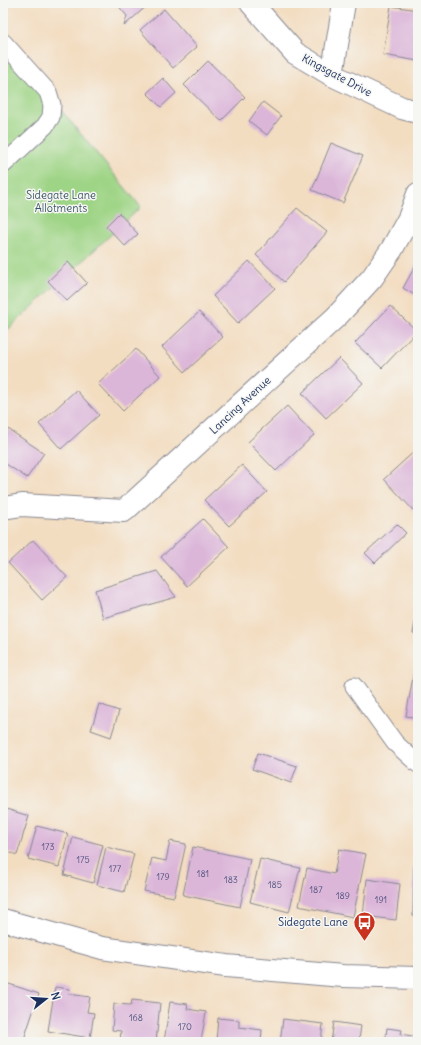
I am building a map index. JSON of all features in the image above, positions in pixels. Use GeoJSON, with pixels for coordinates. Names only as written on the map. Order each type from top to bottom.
{"type":"FeatureCollection","features":[{"type":"Feature","properties":{"kind":"street","name":"Kingsgate Drive"},"geometry":{"type":"LineString","coordinates":[[251,3],[296,53],[332,75],[402,108],[418,112]]}},
{"type":"Feature","properties":{"kind":"street"},"geometry":{"type":"LineString","coordinates":[[332,75],[344,3]]}},
{"type":"Feature","properties":{"kind":"street","name":"Lancing Avenue"},"geometry":{"type":"LineString","coordinates":[[3,508],[22,505],[124,512],[337,316],[372,278],[392,249],[409,218],[418,194]]}},
{"type":"Feature","properties":{"kind":"street"},"geometry":{"type":"LineString","coordinates":[[3,920],[102,948],[226,966],[343,976],[418,978]]}},
{"type":"Feature","properties":{"kind":"lane"},"geometry":{"type":"LineString","coordinates":[[3,42],[48,92],[52,105],[51,117],[45,126],[3,165]]}},
{"type":"Feature","properties":{"kind":"lane"},"geometry":{"type":"LineString","coordinates":[[354,686],[395,743],[418,764]]}},
{"type":"Feature","properties":{"kind":"green space","name":"Sidegate Lane Allotments"},"geometry":{"type":"Polygon","coordinates":[[[3,40],[141,207],[3,334],[3,40]]]}},
{"type":"Feature","properties":{"kind":"building"},"geometry":{"type":"Polygon","coordinates":[[[116,3],[150,3],[124,26],[127,16],[116,3]]]}},
{"type":"Feature","properties":{"kind":"building"},"geometry":{"type":"Polygon","coordinates":[[[391,6],[418,10],[418,61],[383,55],[391,6]]]}},
{"type":"Feature","properties":{"kind":"building"},"geometry":{"type":"Polygon","coordinates":[[[164,9],[197,47],[173,68],[140,30],[164,9]]]}},
{"type":"Feature","properties":{"kind":"building"},"geometry":{"type":"Polygon","coordinates":[[[208,61],[245,97],[221,121],[184,85],[208,61]]]}},
{"type":"Feature","properties":{"kind":"building"},"geometry":{"type":"Polygon","coordinates":[[[163,78],[176,93],[161,107],[147,93],[163,78]]]}},
{"type":"Feature","properties":{"kind":"building"},"geometry":{"type":"Polygon","coordinates":[[[263,102],[281,116],[267,135],[249,121],[263,102]]]}},
{"type":"Feature","properties":{"kind":"building"},"geometry":{"type":"Polygon","coordinates":[[[331,143],[363,156],[343,203],[312,190],[331,143]]]}},
{"type":"Feature","properties":{"kind":"building"},"geometry":{"type":"Polygon","coordinates":[[[297,208],[327,232],[284,282],[256,255],[297,208]]]}},
{"type":"Feature","properties":{"kind":"building"},"geometry":{"type":"Polygon","coordinates":[[[119,213],[138,234],[125,246],[106,226],[119,213]]]}},
{"type":"Feature","properties":{"kind":"building"},"geometry":{"type":"Polygon","coordinates":[[[249,261],[275,288],[238,323],[213,296],[249,261]]]}},
{"type":"Feature","properties":{"kind":"building"},"geometry":{"type":"Polygon","coordinates":[[[418,261],[418,297],[403,288],[418,261]]]}},
{"type":"Feature","properties":{"kind":"building"},"geometry":{"type":"Polygon","coordinates":[[[68,262],[87,283],[67,301],[48,281],[68,262]]]}},
{"type":"Feature","properties":{"kind":"building"},"geometry":{"type":"Polygon","coordinates":[[[390,306],[417,331],[382,368],[355,343],[390,306]]]}},
{"type":"Feature","properties":{"kind":"building"},"geometry":{"type":"Polygon","coordinates":[[[199,312],[223,337],[185,372],[162,347],[199,312]]]}},
{"type":"Feature","properties":{"kind":"building"},"geometry":{"type":"Polygon","coordinates":[[[136,349],[160,376],[123,411],[98,384],[136,349]]]}},
{"type":"Feature","properties":{"kind":"building"},"geometry":{"type":"Polygon","coordinates":[[[339,358],[363,383],[326,418],[302,393],[339,358]]]}},
{"type":"Feature","properties":{"kind":"building"},"geometry":{"type":"Polygon","coordinates":[[[76,390],[99,415],[61,449],[39,424],[76,390]]]}},
{"type":"Feature","properties":{"kind":"building"},"geometry":{"type":"Polygon","coordinates":[[[287,406],[314,435],[276,471],[248,442],[287,406]]]}},
{"type":"Feature","properties":{"kind":"building"},"geometry":{"type":"Polygon","coordinates":[[[8,429],[44,453],[27,478],[3,462],[3,436],[8,429]]]}},
{"type":"Feature","properties":{"kind":"building"},"geometry":{"type":"Polygon","coordinates":[[[418,448],[418,505],[413,510],[384,479],[418,448]]]}},
{"type":"Feature","properties":{"kind":"building"},"geometry":{"type":"Polygon","coordinates":[[[242,465],[267,492],[229,526],[204,500],[242,465]]]}},
{"type":"Feature","properties":{"kind":"building"},"geometry":{"type":"Polygon","coordinates":[[[203,519],[229,547],[187,586],[161,557],[203,519]]]}},
{"type":"Feature","properties":{"kind":"building"},"geometry":{"type":"Polygon","coordinates":[[[397,524],[406,533],[375,563],[365,553],[397,524]]]}},
{"type":"Feature","properties":{"kind":"building"},"geometry":{"type":"Polygon","coordinates":[[[33,540],[67,577],[42,600],[8,563],[33,540]]]}},
{"type":"Feature","properties":{"kind":"building"},"geometry":{"type":"Polygon","coordinates":[[[157,571],[176,597],[103,618],[95,590],[157,571]]]}},
{"type":"Feature","properties":{"kind":"building"},"geometry":{"type":"Polygon","coordinates":[[[418,611],[418,634],[413,633],[418,611]]]}},
{"type":"Feature","properties":{"kind":"building"},"geometry":{"type":"Polygon","coordinates":[[[417,654],[418,655],[418,718],[406,716],[417,654]]]}},
{"type":"Feature","properties":{"kind":"building"},"geometry":{"type":"Polygon","coordinates":[[[99,704],[119,711],[111,737],[91,730],[99,704]]]}},
{"type":"Feature","properties":{"kind":"building"},"geometry":{"type":"Polygon","coordinates":[[[258,753],[297,766],[291,783],[252,769],[258,753]]]}},
{"type":"Feature","properties":{"kind":"building"},"geometry":{"type":"Polygon","coordinates":[[[3,808],[29,816],[17,855],[3,850],[3,808]]]}},
{"type":"Feature","properties":{"kind":"building"},"geometry":{"type":"Polygon","coordinates":[[[37,826],[68,834],[59,867],[28,859],[37,826]]]}},
{"type":"Feature","properties":{"kind":"building"},"geometry":{"type":"Polygon","coordinates":[[[73,837],[103,845],[93,883],[64,875],[73,837]]]}},
{"type":"Feature","properties":{"kind":"building"},"geometry":{"type":"Polygon","coordinates":[[[170,841],[186,844],[174,897],[144,891],[152,858],[166,861],[170,841]]]}},
{"type":"Feature","properties":{"kind":"building"},"geometry":{"type":"Polygon","coordinates":[[[106,847],[134,854],[124,892],[97,885],[106,847]]]}},
{"type":"Feature","properties":{"kind":"building"},"geometry":{"type":"Polygon","coordinates":[[[193,847],[250,859],[240,907],[183,895],[193,847]]]}},
{"type":"Feature","properties":{"kind":"building"},"geometry":{"type":"Polygon","coordinates":[[[339,849],[366,854],[353,917],[299,906],[307,868],[334,874],[339,849]]]}},
{"type":"Feature","properties":{"kind":"building"},"geometry":{"type":"Polygon","coordinates":[[[260,859],[300,868],[289,912],[250,902],[260,859]]]}},
{"type":"Feature","properties":{"kind":"building"},"geometry":{"type":"Polygon","coordinates":[[[414,866],[418,866],[418,916],[413,916],[414,866]]]}},
{"type":"Feature","properties":{"kind":"building"},"geometry":{"type":"Polygon","coordinates":[[[367,879],[400,884],[396,920],[363,916],[367,879]]]}},
{"type":"Feature","properties":{"kind":"building"},"geometry":{"type":"Polygon","coordinates":[[[3,982],[39,994],[23,1042],[3,1042],[3,982]]]}},
{"type":"Feature","properties":{"kind":"building"},"geometry":{"type":"Polygon","coordinates":[[[55,987],[70,989],[69,994],[90,997],[87,1012],[94,1013],[90,1038],[48,1031],[55,987]]]}},
{"type":"Feature","properties":{"kind":"building"},"geometry":{"type":"Polygon","coordinates":[[[132,1000],[160,1003],[156,1042],[120,1042],[121,1031],[112,1030],[114,1004],[131,1005],[132,1000]]]}},
{"type":"Feature","properties":{"kind":"building"},"geometry":{"type":"Polygon","coordinates":[[[170,1002],[188,1004],[187,1009],[206,1012],[201,1042],[164,1042],[170,1002]]]}},
{"type":"Feature","properties":{"kind":"building"},"geometry":{"type":"Polygon","coordinates":[[[218,1018],[239,1020],[239,1027],[262,1030],[261,1042],[216,1042],[218,1018]]]}},
{"type":"Feature","properties":{"kind":"building"},"geometry":{"type":"Polygon","coordinates":[[[283,1019],[323,1024],[321,1042],[280,1042],[283,1019]]]}},
{"type":"Feature","properties":{"kind":"building"},"geometry":{"type":"Polygon","coordinates":[[[334,1022],[361,1026],[359,1040],[371,1042],[331,1042],[334,1022]]]}},
{"type":"Feature","properties":{"kind":"building"},"geometry":{"type":"Polygon","coordinates":[[[387,1028],[402,1030],[401,1034],[418,1037],[418,1042],[385,1042],[387,1028]]]}},
{"type":"Feature","properties":{"kind":"place","name":"Sidegate Lane"},"geometry":{"type":"Point","coordinates":[364,942]}}]}
